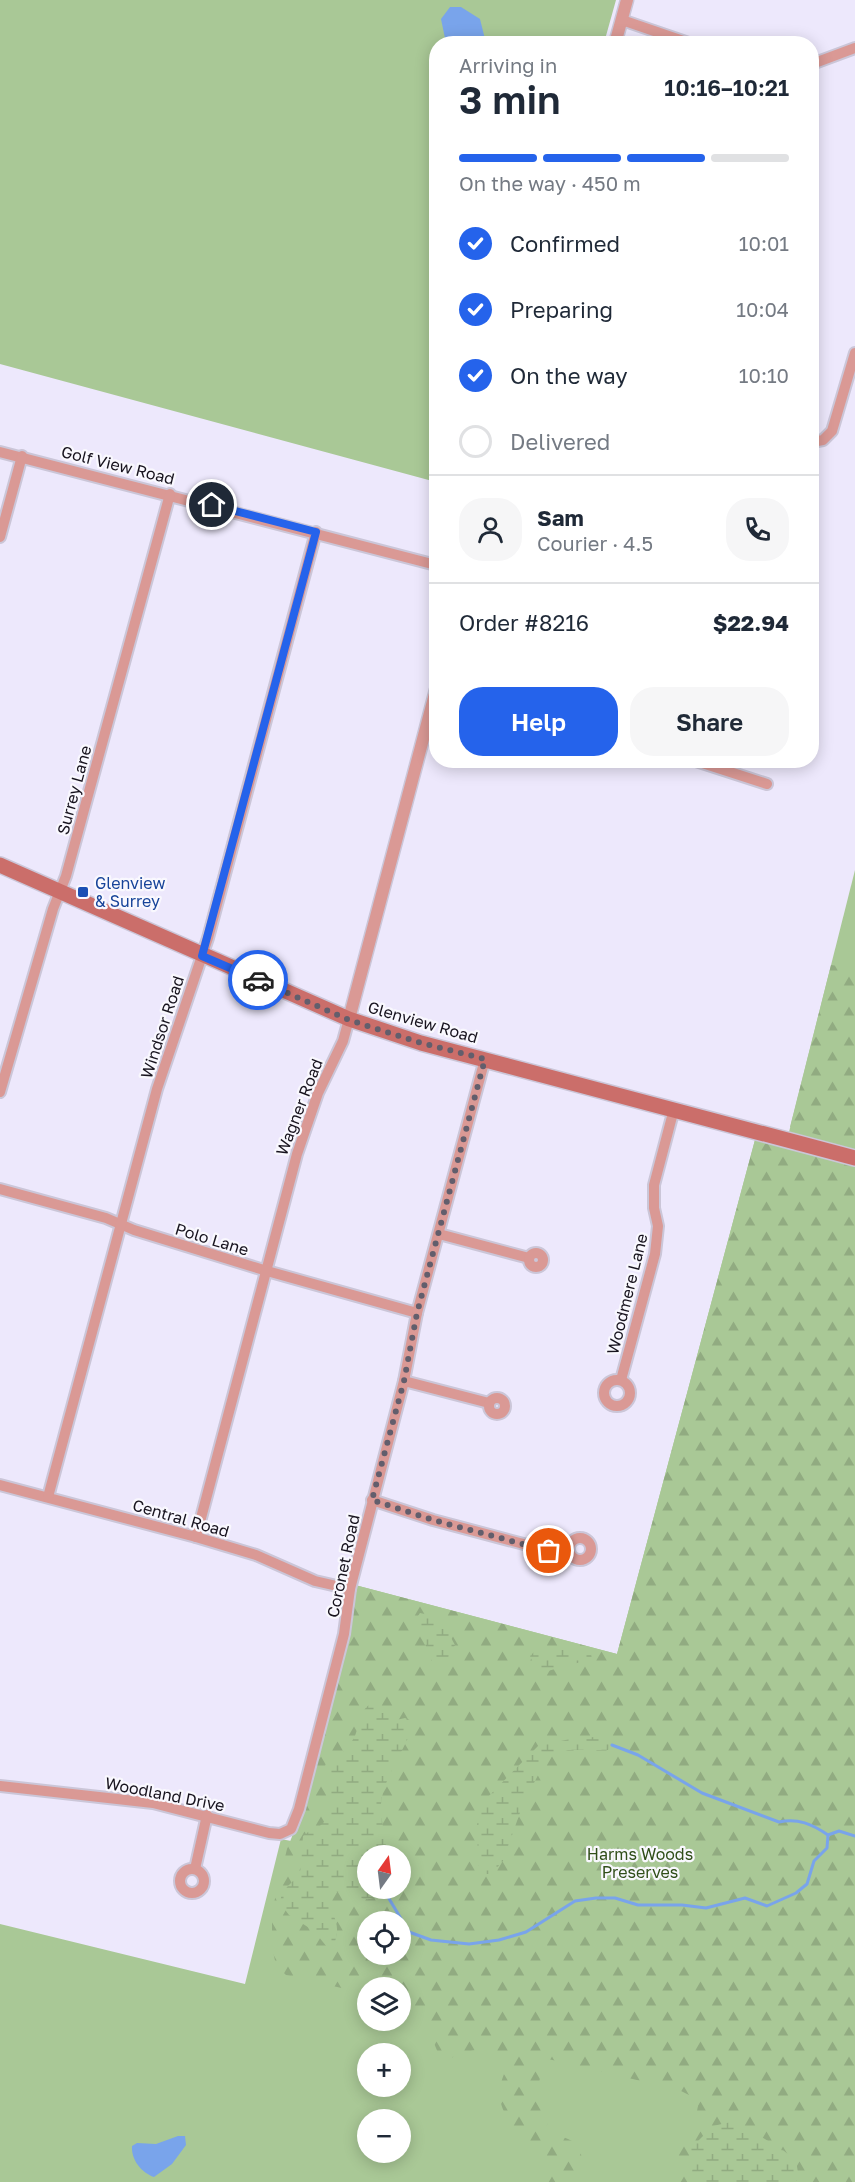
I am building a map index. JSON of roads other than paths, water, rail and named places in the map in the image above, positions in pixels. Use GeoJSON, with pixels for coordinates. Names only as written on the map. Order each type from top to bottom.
{"type":"FeatureCollection","features":[{"type":"Feature","properties":{"kind":"main road","name":"Glenview Road"},"geometry":{"type":"LineString","coordinates":[[0,865],[349,1020],[421,1043],[674,1108],[855,1158]]}},
{"type":"Feature","properties":{"kind":"street"},"geometry":{"type":"LineString","coordinates":[[617,36],[627,0]]}},
{"type":"Feature","properties":{"kind":"street"},"geometry":{"type":"LineString","coordinates":[[622,20],[669,36]]}},
{"type":"Feature","properties":{"kind":"street"},"geometry":{"type":"LineString","coordinates":[[819,61],[855,48]]}},
{"type":"Feature","properties":{"kind":"street"},"geometry":{"type":"LineString","coordinates":[[819,441],[823,440],[832,431],[855,353]]}},
{"type":"Feature","properties":{"kind":"street","name":"Golf View Road"},"geometry":{"type":"LineString","coordinates":[[0,452],[170,494],[429,563]]}},
{"type":"Feature","properties":{"kind":"street"},"geometry":{"type":"LineString","coordinates":[[0,537],[22,456]]}},
{"type":"Feature","properties":{"kind":"street","name":"Surrey Lane"},"geometry":{"type":"LineString","coordinates":[[0,1092],[66,876],[170,494]]}},
{"type":"Feature","properties":{"kind":"street","name":"Windsor Road"},"geometry":{"type":"LineString","coordinates":[[48,1497],[163,1067],[202,956],[316,532]]}},
{"type":"Feature","properties":{"kind":"street","name":"Wagner Road"},"geometry":{"type":"LineString","coordinates":[[196,1537],[297,1154],[318,1093],[343,1041],[429,717]]}},
{"type":"Feature","properties":{"kind":"street"},"geometry":{"type":"LineString","coordinates":[[718,768],[767,784]]}},
{"type":"Feature","properties":{"kind":"street","name":"Coronet Road"},"geometry":{"type":"LineString","coordinates":[[288,1833],[299,1809],[344,1635],[350,1589],[404,1381],[417,1313],[485,1059]]}},
{"type":"Feature","properties":{"kind":"street","name":"Woodmere Lane"},"geometry":{"type":"LineString","coordinates":[[621,1380],[655,1254],[658,1226],[654,1208],[654,1185],[674,1108]]}},
{"type":"Feature","properties":{"kind":"street","name":"Polo Lane"},"geometry":{"type":"LineString","coordinates":[[0,1189],[267,1271],[417,1313]]}},
{"type":"Feature","properties":{"kind":"street"},"geometry":{"type":"LineString","coordinates":[[439,1234],[529,1258]]}},
{"type":"Feature","properties":{"kind":"street"},"geometry":{"type":"LineString","coordinates":[[404,1381],[489,1403]]}},
{"type":"Feature","properties":{"kind":"street","name":"Central Road"},"geometry":{"type":"LineString","coordinates":[[0,1485],[196,1537],[256,1556],[315,1581],[350,1589]]}},
{"type":"Feature","properties":{"kind":"street"},"geometry":{"type":"LineString","coordinates":[[372,1500],[433,1520],[549,1551],[569,1553]]}},
{"type":"Feature","properties":{"kind":"street","name":"Woodland Drive"},"geometry":{"type":"LineString","coordinates":[[0,1786],[131,1799],[207,1815],[269,1833],[288,1833]]}},
{"type":"Feature","properties":{"kind":"street"},"geometry":{"type":"LineString","coordinates":[[195,1869],[207,1815]]}},
{"type":"Feature","properties":{"kind":"water"},"geometry":{"type":"Polygon","coordinates":[[[450,7],[461,7],[480,19],[484,36],[445,36],[441,19],[450,7]]]}},
{"type":"Feature","properties":{"kind":"water"},"geometry":{"type":"Polygon","coordinates":[[[178,2136],[185,2136],[186,2145],[172,2164],[154,2177],[138,2165],[133,2156],[132,2146],[137,2143],[156,2144],[178,2136]]]}},
{"type":"Feature","properties":{"kind":"waterway"},"geometry":{"type":"LineString","coordinates":[[612,1745],[638,1755],[702,1793],[779,1822],[805,1823],[828,1835]]}},
{"type":"Feature","properties":{"kind":"waterway"},"geometry":{"type":"LineString","coordinates":[[389,1899],[409,1932],[431,1940],[469,1944],[499,1940],[526,1932],[575,1901],[596,1898],[615,1898],[638,1905],[682,1905],[706,1908],[745,1898],[767,1906],[796,1893],[807,1884],[814,1861],[827,1848],[828,1835],[839,1831],[855,1836]]}},
{"type":"Feature","properties":{"kind":"place","name":"Glenview & Surrey"},"geometry":{"type":"Point","coordinates":[83,892]}},
{"type":"Feature","properties":{"kind":"park label","name":"Harms Woods Preserves"},"geometry":{"type":"Point","coordinates":[640,1863]}}]}
